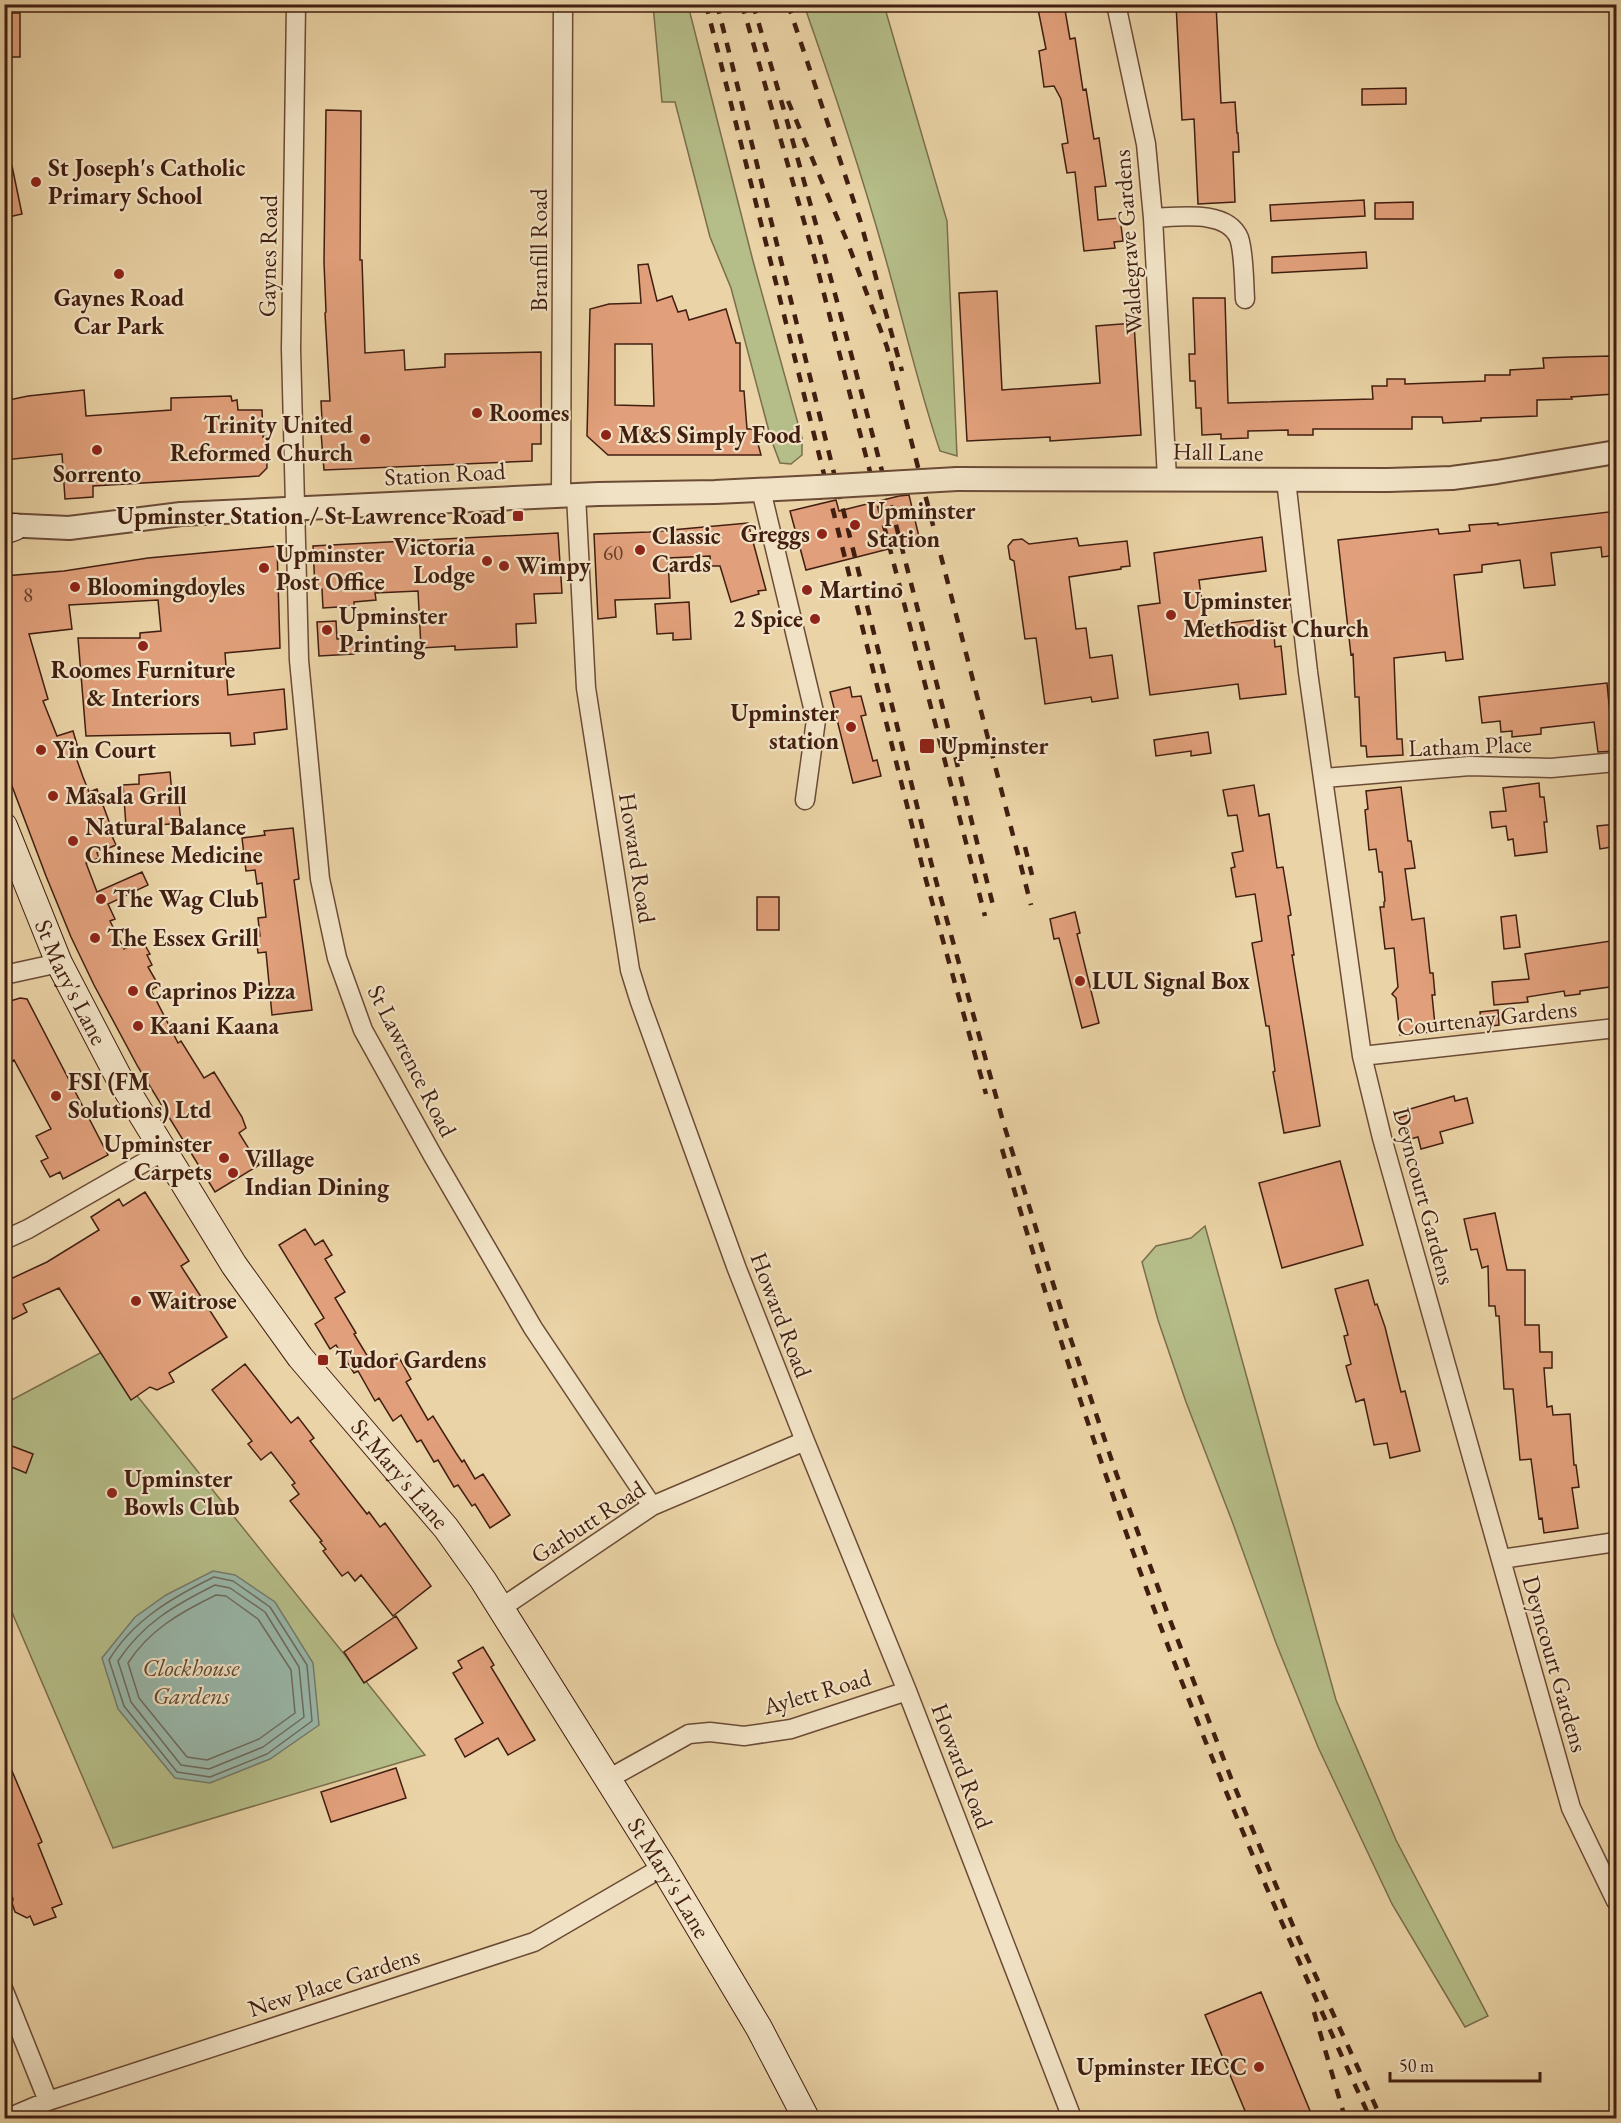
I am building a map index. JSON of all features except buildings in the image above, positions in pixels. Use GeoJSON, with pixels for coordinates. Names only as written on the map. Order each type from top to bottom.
{"type":"FeatureCollection","features":[{"type":"Feature","properties":{"kind":"main road","name":"St Mary's Lane"},"geometry":{"type":"LineString","coordinates":[[4,826],[59,963],[114,1068],[234,1264],[300,1358],[446,1527],[501,1608],[663,1867],[759,2028],[806,2118]]}},
{"type":"Feature","properties":{"kind":"street","name":"Gaynes Road"},"geometry":{"type":"LineString","coordinates":[[294,508],[291,349],[296,4]]}},
{"type":"Feature","properties":{"kind":"street","name":"Branfill Road"},"geometry":{"type":"LineString","coordinates":[[563,4],[569,496]]}},
{"type":"Feature","properties":{"kind":"street","name":"Waldegrave Gardens"},"geometry":{"type":"LineString","coordinates":[[1116,4],[1146,144],[1153,218],[1167,478]]}},
{"type":"Feature","properties":{"kind":"street"},"geometry":{"type":"LineString","coordinates":[[1153,218],[1204,216],[1226,222],[1238,237],[1245,299]]}},
{"type":"Feature","properties":{"kind":"street","name":"Hall Lane"},"geometry":{"type":"LineString","coordinates":[[818,488],[957,479],[1388,480],[1452,478],[1617,452]]}},
{"type":"Feature","properties":{"kind":"street","name":"Deyncourt Gardens"},"geometry":{"type":"LineString","coordinates":[[1286,480],[1308,672],[1362,1056],[1382,1138],[1571,1808],[1617,1901]]}},
{"type":"Feature","properties":{"kind":"street","name":"Station Road"},"geometry":{"type":"LineString","coordinates":[[8,528],[69,528],[181,514],[294,508],[818,488]]}},
{"type":"Feature","properties":{"kind":"street"},"geometry":{"type":"LineString","coordinates":[[761,490],[816,720],[806,800]]}},
{"type":"Feature","properties":{"kind":"street","name":"Howard Road"},"geometry":{"type":"LineString","coordinates":[[569,496],[586,688],[630,970],[639,1002],[733,1258],[805,1441],[908,1690],[1072,2118]]}},
{"type":"Feature","properties":{"kind":"street","name":"St Lawrence Road"},"geometry":{"type":"LineString","coordinates":[[294,508],[299,660],[320,879],[341,968],[363,1030],[438,1166],[533,1328],[652,1506]]}},
{"type":"Feature","properties":{"kind":"street","name":"Latham Place"},"geometry":{"type":"LineString","coordinates":[[1324,778],[1470,766],[1551,768],[1617,762]]}},
{"type":"Feature","properties":{"kind":"street"},"geometry":{"type":"LineString","coordinates":[[4,975],[59,963]]}},
{"type":"Feature","properties":{"kind":"street","name":"Courtenay Gardens"},"geometry":{"type":"LineString","coordinates":[[1362,1056],[1617,1028]]}},
{"type":"Feature","properties":{"kind":"street"},"geometry":{"type":"LineString","coordinates":[[4,1240],[28,1229],[164,1151]]}},
{"type":"Feature","properties":{"kind":"street","name":"Garbutt Road"},"geometry":{"type":"LineString","coordinates":[[501,1608],[652,1506],[805,1441]]}},
{"type":"Feature","properties":{"kind":"street"},"geometry":{"type":"LineString","coordinates":[[1501,1560],[1617,1542]]}},
{"type":"Feature","properties":{"kind":"street","name":"Aylett Road"},"geometry":{"type":"LineString","coordinates":[[608,1779],[689,1734],[710,1732],[744,1736],[791,1729],[908,1690]]}},
{"type":"Feature","properties":{"kind":"street","name":"New Place Gardens"},"geometry":{"type":"LineString","coordinates":[[8,2118],[48,2101],[534,1942],[663,1867]]}},
{"type":"Feature","properties":{"kind":"street"},"geometry":{"type":"LineString","coordinates":[[4,1991],[48,2101]]}},
{"type":"Feature","properties":{"kind":"green space"},"geometry":{"type":"Polygon","coordinates":[[[653,5],[688,5],[753,261],[802,438],[802,455],[791,464],[780,463],[771,439],[731,288],[710,237],[675,102],[662,102],[653,5]]]}},
{"type":"Feature","properties":{"kind":"green space"},"geometry":{"type":"Polygon","coordinates":[[[804,5],[884,5],[947,221],[957,456],[940,451],[865,190],[804,5]]]}},
{"type":"Feature","properties":{"kind":"green space"},"geometry":{"type":"Polygon","coordinates":[[[1205,1226],[1336,1700],[1396,1840],[1488,2016],[1465,2027],[1392,1904],[1318,1747],[1276,1643],[1186,1402],[1158,1320],[1142,1262],[1156,1246],[1191,1238],[1205,1226]]]}},
{"type":"Feature","properties":{"kind":"green space","name":"Clockhouse Gardens"},"geometry":{"type":"Polygon","coordinates":[[[102,1352],[425,1755],[113,1848],[5,1596],[4,1404],[102,1352]]]}},
{"type":"Feature","properties":{"kind":"water"},"geometry":{"type":"Polygon","coordinates":[[[213,1571],[235,1575],[275,1602],[313,1663],[319,1725],[270,1759],[210,1783],[175,1778],[118,1709],[102,1658],[135,1617],[166,1595],[213,1571]]]}},
{"type":"Feature","properties":{"kind":"railway"},"geometry":{"type":"LineString","coordinates":[[706,4],[924,873],[986,1094]]}},
{"type":"Feature","properties":{"kind":"railway"},"geometry":{"type":"LineString","coordinates":[[717,4],[933,870],[1004,1125],[1065,1322],[1115,1470],[1231,1778],[1296,1933],[1381,2118]]}},
{"type":"Feature","properties":{"kind":"railway"},"geometry":{"type":"LineString","coordinates":[[742,4],[817,267],[985,916]]}},
{"type":"Feature","properties":{"kind":"railway"},"geometry":{"type":"LineString","coordinates":[[753,4],[848,343],[994,909]]}},
{"type":"Feature","properties":{"kind":"railway"},"geometry":{"type":"LineString","coordinates":[[788,4],[860,220],[902,371]]}},
{"type":"Feature","properties":{"kind":"railway"},"geometry":{"type":"LineString","coordinates":[[788,101],[847,241],[887,347],[1031,905]]}},
{"type":"Feature","properties":{"kind":"railway"},"geometry":{"type":"LineString","coordinates":[[1025,847],[1032,875]]}},
{"type":"Feature","properties":{"kind":"railway"},"geometry":{"type":"LineString","coordinates":[[1002,1149],[1077,1390],[1161,1628],[1258,1868],[1370,2118]]}},
{"type":"Feature","properties":{"kind":"railway"},"geometry":{"type":"LineString","coordinates":[[1314,2012],[1345,2118]]}},
{"type":"Feature","properties":{"kind":"place","name":"St Joseph's Catholic Primary School"},"geometry":{"type":"Point","coordinates":[36,182]}},
{"type":"Feature","properties":{"kind":"place","name":"Gaynes Road Car Park"},"geometry":{"type":"Point","coordinates":[119,274]}},
{"type":"Feature","properties":{"kind":"place","name":"Roomes"},"geometry":{"type":"Point","coordinates":[477,413]}},
{"type":"Feature","properties":{"kind":"place","name":"M&S Simply Food"},"geometry":{"type":"Point","coordinates":[606,435]}},
{"type":"Feature","properties":{"kind":"place","name":"Trinity United Reformed Church"},"geometry":{"type":"Point","coordinates":[365,439]}},
{"type":"Feature","properties":{"kind":"place","name":"Sorrento"},"geometry":{"type":"Point","coordinates":[97,450]}},
{"type":"Feature","properties":{"kind":"place","name":"Upminster Station / St Lawrence Road"},"geometry":{"type":"Point","coordinates":[518,516]}},
{"type":"Feature","properties":{"kind":"place","name":"Upminster Station"},"geometry":{"type":"Point","coordinates":[855,525]}},
{"type":"Feature","properties":{"kind":"place","name":"Greggs"},"geometry":{"type":"Point","coordinates":[822,534]}},
{"type":"Feature","properties":{"kind":"place","name":"Classic Cards"},"geometry":{"type":"Point","coordinates":[640,550]}},
{"type":"Feature","properties":{"kind":"place","name":"Victoria Lodge"},"geometry":{"type":"Point","coordinates":[487,561]}},
{"type":"Feature","properties":{"kind":"place","name":"Wimpy"},"geometry":{"type":"Point","coordinates":[504,566]}},
{"type":"Feature","properties":{"kind":"place","name":"Upminster Post Office"},"geometry":{"type":"Point","coordinates":[264,568]}},
{"type":"Feature","properties":{"kind":"place","name":"Bloomingdoyles"},"geometry":{"type":"Point","coordinates":[75,587]}},
{"type":"Feature","properties":{"kind":"place","name":"Martino"},"geometry":{"type":"Point","coordinates":[807,590]}},
{"type":"Feature","properties":{"kind":"place","name":"Upminster Methodist Church"},"geometry":{"type":"Point","coordinates":[1171,615]}},
{"type":"Feature","properties":{"kind":"place","name":"2 Spice"},"geometry":{"type":"Point","coordinates":[815,619]}},
{"type":"Feature","properties":{"kind":"place","name":"Upminster Printing"},"geometry":{"type":"Point","coordinates":[327,630]}},
{"type":"Feature","properties":{"kind":"place","name":"Roomes Furniture & Interiors"},"geometry":{"type":"Point","coordinates":[143,646]}},
{"type":"Feature","properties":{"kind":"place","name":"Upminster station"},"geometry":{"type":"Point","coordinates":[851,727]}},
{"type":"Feature","properties":{"kind":"place","name":"Upminster"},"geometry":{"type":"Point","coordinates":[927,746]}},
{"type":"Feature","properties":{"kind":"place","name":"Yin Court"},"geometry":{"type":"Point","coordinates":[41,750]}},
{"type":"Feature","properties":{"kind":"place","name":"Masala Grill"},"geometry":{"type":"Point","coordinates":[53,796]}},
{"type":"Feature","properties":{"kind":"place","name":"Natural Balance Chinese Medicine"},"geometry":{"type":"Point","coordinates":[73,841]}},
{"type":"Feature","properties":{"kind":"place","name":"The Wag Club"},"geometry":{"type":"Point","coordinates":[101,899]}},
{"type":"Feature","properties":{"kind":"place","name":"The Essex Grill"},"geometry":{"type":"Point","coordinates":[95,938]}},
{"type":"Feature","properties":{"kind":"place","name":"LUL Signal Box"},"geometry":{"type":"Point","coordinates":[1080,981]}},
{"type":"Feature","properties":{"kind":"place","name":"Caprinos Pizza"},"geometry":{"type":"Point","coordinates":[133,991]}},
{"type":"Feature","properties":{"kind":"place","name":"Kaani Kaana"},"geometry":{"type":"Point","coordinates":[138,1026]}},
{"type":"Feature","properties":{"kind":"place","name":"FSI (FM Solutions) Ltd"},"geometry":{"type":"Point","coordinates":[56,1096]}},
{"type":"Feature","properties":{"kind":"place","name":"Upminster Carpets"},"geometry":{"type":"Point","coordinates":[224,1158]}},
{"type":"Feature","properties":{"kind":"place","name":"Village Indian Dining"},"geometry":{"type":"Point","coordinates":[233,1173]}},
{"type":"Feature","properties":{"kind":"place","name":"Waitrose"},"geometry":{"type":"Point","coordinates":[136,1301]}},
{"type":"Feature","properties":{"kind":"place","name":"Tudor Gardens"},"geometry":{"type":"Point","coordinates":[323,1360]}},
{"type":"Feature","properties":{"kind":"place","name":"Upminster Bowls Club"},"geometry":{"type":"Point","coordinates":[112,1493]}},
{"type":"Feature","properties":{"kind":"place","name":"Upminster IECC"},"geometry":{"type":"Point","coordinates":[1259,2067]}}]}
